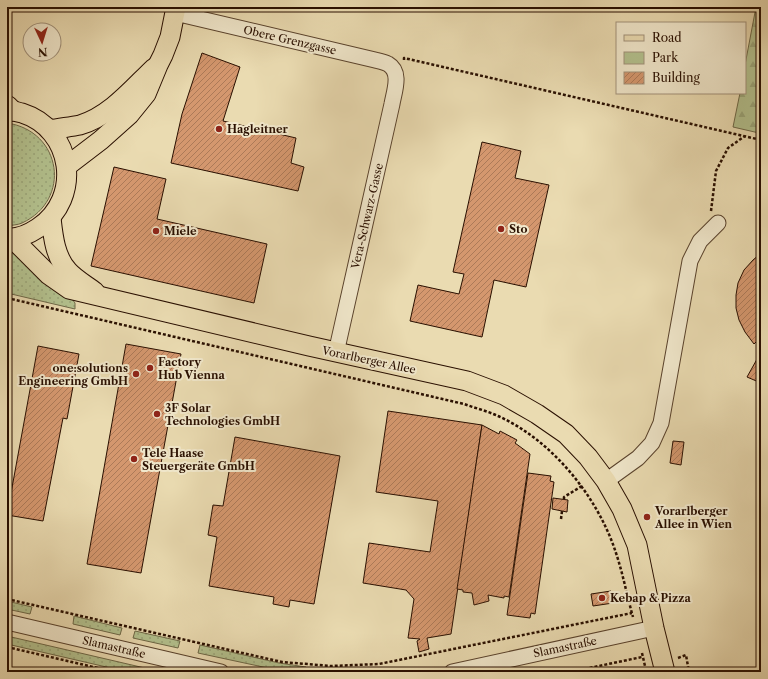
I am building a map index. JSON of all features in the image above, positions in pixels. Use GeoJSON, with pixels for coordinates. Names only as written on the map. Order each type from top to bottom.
{"type":"FeatureCollection","features":[{"type":"Feature","properties":{"kind":"main road"},"geometry":{"type":"LineString","coordinates":[[67,166],[101,140],[129,115],[146,94],[170,37],[176,10]]}},
{"type":"Feature","properties":{"kind":"main road"},"geometry":{"type":"LineString","coordinates":[[50,130],[81,124],[93,119],[117,103],[158,65]]}},
{"type":"Feature","properties":{"kind":"main road"},"geometry":{"type":"LineString","coordinates":[[8,109],[33,116],[50,130],[62,148],[67,166],[66,186],[60,206],[51,218],[30,233],[10,238]]}},
{"type":"Feature","properties":{"kind":"main road","name":"Vorarlberger Allee"},"geometry":{"type":"LineString","coordinates":[[51,218],[56,248],[67,270],[102,297]]}},
{"type":"Feature","properties":{"kind":"main road","name":"Vorarlberger Allee"},"geometry":{"type":"LineString","coordinates":[[10,238],[49,274],[69,289],[336,352],[467,381],[504,395],[537,414],[566,434],[588,457],[606,481],[622,509],[638,545],[646,630],[666,672]]}},
{"type":"Feature","properties":{"kind":"street","name":"Obere Grenzgasse"},"geometry":{"type":"LineString","coordinates":[[176,10],[388,64],[395,72],[396,78]]}},
{"type":"Feature","properties":{"kind":"street","name":"Vera-Schwarz-Gasse"},"geometry":{"type":"LineString","coordinates":[[336,352],[392,104],[396,78]]}},
{"type":"Feature","properties":{"kind":"street"},"geometry":{"type":"LineString","coordinates":[[606,481],[638,458],[652,442],[661,423],[690,261],[700,241],[713,228]]}},
{"type":"Feature","properties":{"kind":"street","name":"Slamastraße"},"geometry":{"type":"LineString","coordinates":[[7,622],[221,672]]}},
{"type":"Feature","properties":{"kind":"street","name":"Slamastraße"},"geometry":{"type":"LineString","coordinates":[[452,672],[646,630]]}},
{"type":"Feature","properties":{"kind":"path"},"geometry":{"type":"LineString","coordinates":[[404,58],[761,140]]}},
{"type":"Feature","properties":{"kind":"path"},"geometry":{"type":"LineString","coordinates":[[713,228],[716,171],[728,148],[746,136]]}},
{"type":"Feature","properties":{"kind":"path"},"geometry":{"type":"LineString","coordinates":[[7,298],[464,404],[498,416],[526,432],[549,451],[570,471],[582,486],[601,518],[616,552],[632,613],[646,630]]}},
{"type":"Feature","properties":{"kind":"path"},"geometry":{"type":"LineString","coordinates":[[564,499],[564,497],[582,486]]}},
{"type":"Feature","properties":{"kind":"path"},"geometry":{"type":"LineString","coordinates":[[561,519],[562,511]]}},
{"type":"Feature","properties":{"kind":"path"},"geometry":{"type":"LineString","coordinates":[[7,599],[282,662],[331,666],[379,664],[632,613]]}},
{"type":"Feature","properties":{"kind":"path"},"geometry":{"type":"LineString","coordinates":[[7,647],[115,672]]}},
{"type":"Feature","properties":{"kind":"path"},"geometry":{"type":"LineString","coordinates":[[570,672],[642,657]]}},
{"type":"Feature","properties":{"kind":"path"},"geometry":{"type":"LineString","coordinates":[[644,672],[645,666]]}},
{"type":"Feature","properties":{"kind":"green space"},"geometry":{"type":"Polygon","coordinates":[[[756,7],[761,7],[761,124],[759,133],[733,127],[740,94],[746,94],[746,60],[756,7]]]}},
{"type":"Feature","properties":{"kind":"green space"},"geometry":{"type":"Polygon","coordinates":[[[7,123],[25,129],[40,139],[49,152],[54,167],[54,183],[48,199],[38,212],[22,223],[7,226],[7,123]]]}},
{"type":"Feature","properties":{"kind":"green space"},"geometry":{"type":"Polygon","coordinates":[[[7,251],[20,256],[72,299],[75,303],[75,309],[7,293],[7,251]]]}},
{"type":"Feature","properties":{"kind":"green space"},"geometry":{"type":"Polygon","coordinates":[[[7,601],[32,607],[30,614],[7,609],[7,601]]]}},
{"type":"Feature","properties":{"kind":"green space"},"geometry":{"type":"Polygon","coordinates":[[[74,616],[122,628],[120,635],[73,624],[74,616]]]}},
{"type":"Feature","properties":{"kind":"green space"},"geometry":{"type":"Polygon","coordinates":[[[135,631],[180,641],[178,648],[133,638],[135,631]]]}},
{"type":"Feature","properties":{"kind":"green space"},"geometry":{"type":"Polygon","coordinates":[[[7,636],[162,672],[128,672],[7,644],[7,636]]]}},
{"type":"Feature","properties":{"kind":"green space"},"geometry":{"type":"Polygon","coordinates":[[[200,645],[279,663],[306,667],[305,672],[288,672],[198,653],[200,645]]]}},
{"type":"Feature","properties":{"kind":"building","name":"Hagleitner"},"geometry":{"type":"Polygon","coordinates":[[[202,53],[240,67],[223,121],[296,138],[291,163],[304,167],[298,191],[171,163],[182,114],[202,53]]]}},
{"type":"Feature","properties":{"kind":"building","name":"Sto"},"geometry":{"type":"Polygon","coordinates":[[[482,142],[521,151],[515,178],[549,185],[526,287],[494,280],[482,337],[410,321],[418,285],[459,294],[464,274],[453,272],[482,142]]]}},
{"type":"Feature","properties":{"kind":"building","name":"Miele"},"geometry":{"type":"Polygon","coordinates":[[[114,167],[166,179],[157,219],[267,244],[254,303],[91,266],[114,167]]]}},
{"type":"Feature","properties":{"kind":"building"},"geometry":{"type":"Polygon","coordinates":[[[761,253],[761,337],[754,344],[745,332],[739,320],[736,308],[736,295],[738,283],[744,270],[761,253]]]}},
{"type":"Feature","properties":{"kind":"building","name":"Tele Haase Steuergeräte GmbH"},"geometry":{"type":"Polygon","coordinates":[[[126,344],[181,354],[141,573],[87,564],[126,344]]]}},
{"type":"Feature","properties":{"kind":"building"},"geometry":{"type":"Polygon","coordinates":[[[38,346],[79,354],[67,419],[63,418],[43,521],[7,515],[38,346]]]}},
{"type":"Feature","properties":{"kind":"building"},"geometry":{"type":"Polygon","coordinates":[[[761,352],[761,383],[747,377],[761,352]]]}},
{"type":"Feature","properties":{"kind":"building"},"geometry":{"type":"Polygon","coordinates":[[[388,411],[482,425],[451,634],[427,638],[429,649],[419,652],[417,641],[420,639],[408,638],[414,599],[406,590],[363,583],[369,543],[430,552],[438,501],[376,492],[388,411]]]}},
{"type":"Feature","properties":{"kind":"building"},"geometry":{"type":"Polygon","coordinates":[[[482,425],[499,434],[500,431],[517,440],[515,443],[530,454],[509,597],[504,596],[504,598],[488,595],[489,601],[474,605],[472,593],[463,592],[463,590],[457,589],[482,425]]]}},
{"type":"Feature","properties":{"kind":"building"},"geometry":{"type":"Polygon","coordinates":[[[235,437],[340,456],[314,604],[290,600],[289,607],[273,604],[274,597],[209,586],[217,537],[208,535],[213,505],[223,506],[235,437]]]}},
{"type":"Feature","properties":{"kind":"building"},"geometry":{"type":"Polygon","coordinates":[[[673,441],[684,442],[681,465],[670,463],[673,441]]]}},
{"type":"Feature","properties":{"kind":"building"},"geometry":{"type":"Polygon","coordinates":[[[528,473],[551,476],[550,481],[554,482],[535,614],[531,613],[530,618],[507,615],[528,473]]]}},
{"type":"Feature","properties":{"kind":"building"},"geometry":{"type":"Polygon","coordinates":[[[553,498],[568,500],[567,512],[552,509],[553,498]]]}},
{"type":"Feature","properties":{"kind":"building","name":"Kebap & Pizza"},"geometry":{"type":"Polygon","coordinates":[[[611,591],[613,603],[593,606],[591,594],[611,591]]]}},
{"type":"Feature","properties":{"kind":"place","name":"Hagleitner"},"geometry":{"type":"Point","coordinates":[219,129]}},
{"type":"Feature","properties":{"kind":"place","name":"Sto"},"geometry":{"type":"Point","coordinates":[501,229]}},
{"type":"Feature","properties":{"kind":"place","name":"Miele"},"geometry":{"type":"Point","coordinates":[156,231]}},
{"type":"Feature","properties":{"kind":"place","name":"Factory Hub Vienna"},"geometry":{"type":"Point","coordinates":[150,368]}},
{"type":"Feature","properties":{"kind":"place","name":"one:solutions Engineering GmbH"},"geometry":{"type":"Point","coordinates":[136,374]}},
{"type":"Feature","properties":{"kind":"place","name":"3F Solar Technologies GmbH"},"geometry":{"type":"Point","coordinates":[157,414]}},
{"type":"Feature","properties":{"kind":"place","name":"Tele Haase Steuergeräte GmbH"},"geometry":{"type":"Point","coordinates":[134,459]}},
{"type":"Feature","properties":{"kind":"place","name":"Vorarlberger Allee in Wien"},"geometry":{"type":"Point","coordinates":[647,517]}},
{"type":"Feature","properties":{"kind":"place","name":"Kebap & Pizza"},"geometry":{"type":"Point","coordinates":[602,598]}}]}
